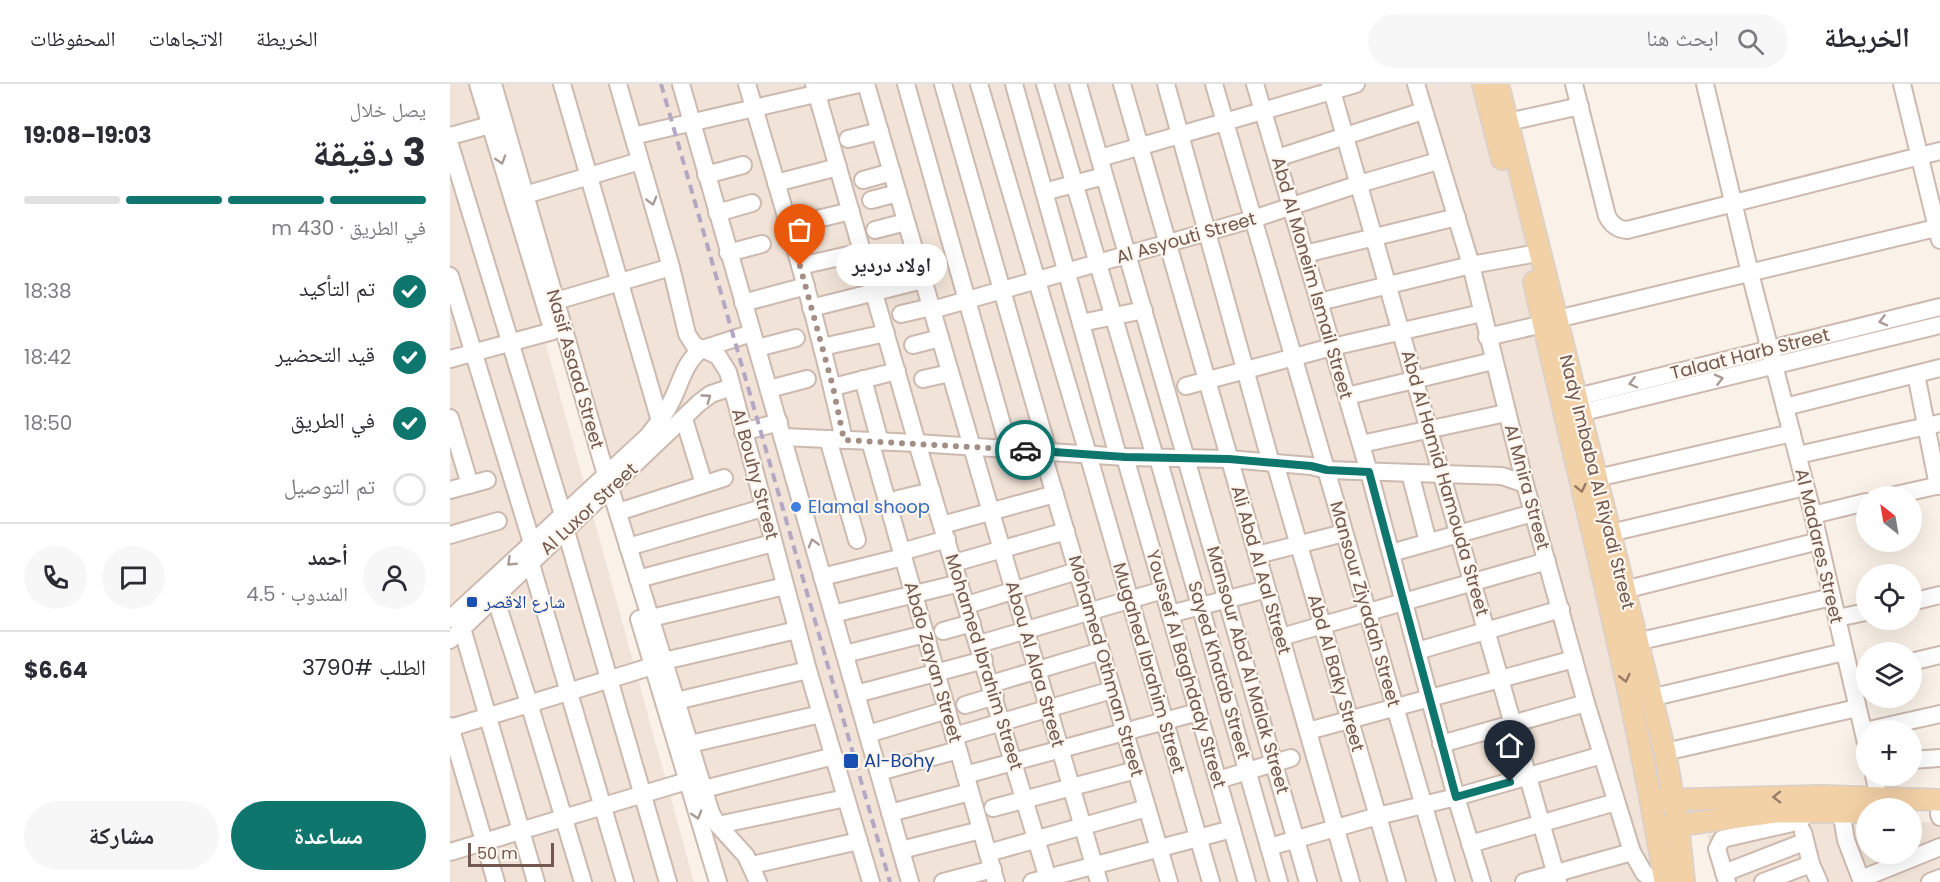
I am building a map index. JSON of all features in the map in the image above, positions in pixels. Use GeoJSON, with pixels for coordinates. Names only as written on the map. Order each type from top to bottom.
{"type":"FeatureCollection","features":[{"type":"Feature","properties":{"kind":"main road","name":"Nady Imbaba Al Riyadi Street"},"geometry":{"type":"LineString","coordinates":[[1483,84],[1527,255],[1550,321]]}},
{"type":"Feature","properties":{"kind":"main road","name":"Nady Imbaba Al Riyadi Street"},"geometry":{"type":"LineString","coordinates":[[1498,84],[1571,407],[1652,801],[1665,882]]}},
{"type":"Feature","properties":{"kind":"main road","name":"Nady Imbaba Al Riyadi Street"},"geometry":{"type":"LineString","coordinates":[[1571,407],[1597,478],[1665,752],[1678,825],[1684,882]]}},
{"type":"Feature","properties":{"kind":"main road"},"geometry":{"type":"LineString","coordinates":[[1652,801],[1823,796],[1856,802]]}},
{"type":"Feature","properties":{"kind":"main road"},"geometry":{"type":"LineString","coordinates":[[1656,828],[1750,815],[1800,816],[1856,808]]}},
{"type":"Feature","properties":{"kind":"main road"},"geometry":{"type":"LineString","coordinates":[[1922,809],[1940,811]]}},
{"type":"Feature","properties":{"kind":"main road"},"geometry":{"type":"LineString","coordinates":[[1922,812],[1940,811]]}},
{"type":"Feature","properties":{"kind":"street","name":"Nasif Asaad Street"},"geometry":{"type":"LineString","coordinates":[[478,84],[553,331],[659,664],[676,701],[711,813],[718,825],[752,865],[758,882]]}},
{"type":"Feature","properties":{"kind":"street","name":"Nasif Asaad Street"},"geometry":{"type":"LineString","coordinates":[[493,84],[556,301],[604,486],[618,512],[651,618],[659,664],[687,781],[718,882]]}},
{"type":"Feature","properties":{"kind":"street"},"geometry":{"type":"LineString","coordinates":[[562,84],[660,421]]}},
{"type":"Feature","properties":{"kind":"street","name":"Al Bouhy Street"},"geometry":{"type":"LineString","coordinates":[[618,84],[687,334],[694,345],[713,353],[723,361],[732,387],[808,670],[871,882]]}},
{"type":"Feature","properties":{"kind":"street","name":"Al Bouhy Street"},"geometry":{"type":"LineString","coordinates":[[681,84],[910,882]]}},
{"type":"Feature","properties":{"kind":"street"},"geometry":{"type":"LineString","coordinates":[[747,84],[833,387],[836,440],[857,540]]}},
{"type":"Feature","properties":{"kind":"street"},"geometry":{"type":"LineString","coordinates":[[633,136],[753,107],[815,89],[859,84]]}},
{"type":"Feature","properties":{"kind":"street","name":"Abou Al Alaa Street"},"geometry":{"type":"LineString","coordinates":[[866,84],[1097,874]]}},
{"type":"Feature","properties":{"kind":"street"},"geometry":{"type":"LineString","coordinates":[[906,84],[1008,449]]}},
{"type":"Feature","properties":{"kind":"street","name":"Mohamed Othman Street"},"geometry":{"type":"LineString","coordinates":[[943,84],[1002,290],[1055,494],[1169,882]]}},
{"type":"Feature","properties":{"kind":"street","name":"Mugahed Ibrahim Street"},"geometry":{"type":"LineString","coordinates":[[979,84],[1211,882]]}},
{"type":"Feature","properties":{"kind":"street","name":"Youssef Al Baghdady Street"},"geometry":{"type":"LineString","coordinates":[[1014,84],[1066,272],[1163,590],[1247,882]]}},
{"type":"Feature","properties":{"kind":"street","name":"Sayed Khatab Street"},"geometry":{"type":"LineString","coordinates":[[1045,84],[1157,457],[1279,882]]}},
{"type":"Feature","properties":{"kind":"street","name":"Mansour Abd Al Malak Street"},"geometry":{"type":"LineString","coordinates":[[1078,84],[1308,882]]}},
{"type":"Feature","properties":{"kind":"street","name":"Ali Abd Al Aal Street"},"geometry":{"type":"LineString","coordinates":[[1122,84],[1351,882]]}},
{"type":"Feature","properties":{"kind":"street","name":"Abd Al Baky Street"},"geometry":{"type":"LineString","coordinates":[[1166,84],[1246,370],[1396,882]]}},
{"type":"Feature","properties":{"kind":"street","name":"Mansour Ziyadah Street"},"geometry":{"type":"LineString","coordinates":[[1214,84],[1446,882]]}},
{"type":"Feature","properties":{"kind":"street","name":"Abd Al Moneim Ismail Street"},"geometry":{"type":"LineString","coordinates":[[1256,84],[1369,472],[1441,744],[1482,882]]}},
{"type":"Feature","properties":{"kind":"street"},"geometry":{"type":"LineString","coordinates":[[1100,158],[1225,122],[1331,87],[1356,84]]}},
{"type":"Feature","properties":{"kind":"street","name":"Al Mnira Street"},"geometry":{"type":"LineString","coordinates":[[1416,84],[1471,265],[1506,413],[1586,703],[1632,852],[1644,873],[1655,882]]}},
{"type":"Feature","properties":{"kind":"street"},"geometry":{"type":"LineString","coordinates":[[1574,84],[1607,216],[1614,226],[1627,230],[1940,150]]}},
{"type":"Feature","properties":{"kind":"street","name":"Al Madares Street"},"geometry":{"type":"LineString","coordinates":[[1705,84],[1750,273],[1813,515],[1844,651],[1856,671]]}},
{"type":"Feature","properties":{"kind":"street"},"geometry":{"type":"LineString","coordinates":[[1487,337],[1750,273],[1939,232],[1902,84]]}},
{"type":"Feature","properties":{"kind":"street","name":"Abd Al Hamid Hamouda Street"},"geometry":{"type":"LineString","coordinates":[[1331,87],[1556,878]]}},
{"type":"Feature","properties":{"kind":"street","name":"Mohamed Ibrahim Street"},"geometry":{"type":"LineString","coordinates":[[815,89],[917,443],[1037,839],[1043,881]]}},
{"type":"Feature","properties":{"kind":"street"},"geometry":{"type":"LineString","coordinates":[[1508,122],[1580,106]]}},
{"type":"Feature","properties":{"kind":"street"},"geometry":{"type":"LineString","coordinates":[[1277,158],[1423,111]]}},
{"type":"Feature","properties":{"kind":"street"},"geometry":{"type":"LineString","coordinates":[[450,136],[490,125]]}},
{"type":"Feature","properties":{"kind":"street"},"geometry":{"type":"LineString","coordinates":[[849,139],[880,130]]}},
{"type":"Feature","properties":{"kind":"street"},"geometry":{"type":"LineString","coordinates":[[450,145],[564,523],[668,882]]}},
{"type":"Feature","properties":{"kind":"street"},"geometry":{"type":"LineString","coordinates":[[525,195],[640,161]]}},
{"type":"Feature","properties":{"kind":"street","name":"Al Asyouti Street"},"geometry":{"type":"LineString","coordinates":[[901,314],[967,300],[1168,244],[1438,161]]}},
{"type":"Feature","properties":{"kind":"street"},"geometry":{"type":"LineString","coordinates":[[706,175],[744,165]]}},
{"type":"Feature","properties":{"kind":"street"},"geometry":{"type":"LineString","coordinates":[[776,183],[838,167]]}},
{"type":"Feature","properties":{"kind":"street"},"geometry":{"type":"LineString","coordinates":[[863,180],[892,172]]}},
{"type":"Feature","properties":{"kind":"street"},"geometry":{"type":"LineString","coordinates":[[1044,192],[1104,176]]}},
{"type":"Feature","properties":{"kind":"street"},"geometry":{"type":"LineString","coordinates":[[871,200],[898,193]]}},
{"type":"Feature","properties":{"kind":"street"},"geometry":{"type":"LineString","coordinates":[[717,213],[752,203]]}},
{"type":"Feature","properties":{"kind":"street"},"geometry":{"type":"LineString","coordinates":[[788,226],[851,211]]}},
{"type":"Feature","properties":{"kind":"street"},"geometry":{"type":"LineString","coordinates":[[1305,254],[1457,217]]}},
{"type":"Feature","properties":{"kind":"street"},"geometry":{"type":"LineString","coordinates":[[875,230],[906,222]]}},
{"type":"Feature","properties":{"kind":"street"},"geometry":{"type":"LineString","coordinates":[[728,253],[762,244]]}},
{"type":"Feature","properties":{"kind":"street"},"geometry":{"type":"LineString","coordinates":[[800,266],[862,252]]}},
{"type":"Feature","properties":{"kind":"street"},"geometry":{"type":"LineString","coordinates":[[1319,302],[1471,265],[1527,255]]}},
{"type":"Feature","properties":{"kind":"street"},"geometry":{"type":"LineString","coordinates":[[556,301],[670,267]]}},
{"type":"Feature","properties":{"kind":"street"},"geometry":{"type":"LineString","coordinates":[[450,276],[532,543]]}},
{"type":"Feature","properties":{"kind":"street"},"geometry":{"type":"LineString","coordinates":[[811,308],[923,280]]}},
{"type":"Feature","properties":{"kind":"street"},"geometry":{"type":"LineString","coordinates":[[743,303],[806,286]]}},
{"type":"Feature","properties":{"kind":"street","name":"Talaat Harb Street"},"geometry":{"type":"LineString","coordinates":[[1571,407],[1770,349],[1940,307]]}},
{"type":"Feature","properties":{"kind":"street"},"geometry":{"type":"LineString","coordinates":[[1081,323],[1144,310]]}},
{"type":"Feature","properties":{"kind":"street"},"geometry":{"type":"LineString","coordinates":[[1186,386],[1332,347],[1482,313]]}},
{"type":"Feature","properties":{"kind":"street","name":"Talaat Harb Street"},"geometry":{"type":"LineString","coordinates":[[1571,407],[1774,366],[1940,325]]}},
{"type":"Feature","properties":{"kind":"street"},"geometry":{"type":"LineString","coordinates":[[450,359],[553,331]]}},
{"type":"Feature","properties":{"kind":"street"},"geometry":{"type":"LineString","coordinates":[[822,347],[886,333]]}},
{"type":"Feature","properties":{"kind":"street"},"geometry":{"type":"LineString","coordinates":[[702,349],[754,340],[796,338]]}},
{"type":"Feature","properties":{"kind":"street"},"geometry":{"type":"LineString","coordinates":[[913,345],[940,338]]}},
{"type":"Feature","properties":{"kind":"street","name":"Al Luxor Street"},"geometry":{"type":"LineString","coordinates":[[604,486],[660,421],[671,403],[688,364],[702,349]]}},
{"type":"Feature","properties":{"kind":"street"},"geometry":{"type":"LineString","coordinates":[[1347,396],[1493,361]]}},
{"type":"Feature","properties":{"kind":"street"},"geometry":{"type":"LineString","coordinates":[[1785,406],[1940,368]]}},
{"type":"Feature","properties":{"kind":"street"},"geometry":{"type":"LineString","coordinates":[[833,387],[897,371]]}},
{"type":"Feature","properties":{"kind":"street"},"geometry":{"type":"LineString","coordinates":[[923,379],[950,373]]}},
{"type":"Feature","properties":{"kind":"street"},"geometry":{"type":"LineString","coordinates":[[1916,374],[1933,424],[1939,485],[1922,489]]}},
{"type":"Feature","properties":{"kind":"street"},"geometry":{"type":"LineString","coordinates":[[769,389],[807,379]]}},
{"type":"Feature","properties":{"kind":"street","name":"Abdo Zayan Street"},"geometry":{"type":"LineString","coordinates":[[862,380],[902,554],[992,868]]}},
{"type":"Feature","properties":{"kind":"street","name":"Al Luxor Street"},"geometry":{"type":"LineString","coordinates":[[454,629],[495,597],[531,564],[564,523],[604,486],[711,394],[732,387]]}},
{"type":"Feature","properties":{"kind":"street"},"geometry":{"type":"LineString","coordinates":[[1361,444],[1506,413]]}},
{"type":"Feature","properties":{"kind":"street"},"geometry":{"type":"LineString","coordinates":[[450,418],[478,482],[450,490]]}},
{"type":"Feature","properties":{"kind":"street"},"geometry":{"type":"LineString","coordinates":[[684,419],[704,484]]}},
{"type":"Feature","properties":{"kind":"street"},"geometry":{"type":"LineString","coordinates":[[1798,455],[1933,424]]}},
{"type":"Feature","properties":{"kind":"street"},"geometry":{"type":"LineString","coordinates":[[743,432],[781,430],[836,440],[1121,456],[1229,459],[1311,466],[1327,470],[1502,476],[1525,484]]}},
{"type":"Feature","properties":{"kind":"street"},"geometry":{"type":"LineString","coordinates":[[1597,478],[1792,433]]}},
{"type":"Feature","properties":{"kind":"street"},"geometry":{"type":"LineString","coordinates":[[1410,472],[1428,542]]}},
{"type":"Feature","properties":{"kind":"street"},"geometry":{"type":"LineString","coordinates":[[618,512],[724,478]]}},
{"type":"Feature","properties":{"kind":"street"},"geometry":{"type":"LineString","coordinates":[[1610,533],[1806,487]]}},
{"type":"Feature","properties":{"kind":"street"},"geometry":{"type":"LineString","coordinates":[[898,499],[932,490]]}},
{"type":"Feature","properties":{"kind":"street"},"geometry":{"type":"LineString","coordinates":[[822,577],[902,554],[944,532],[991,512],[1055,494]]}},
{"type":"Feature","properties":{"kind":"street"},"geometry":{"type":"LineString","coordinates":[[1813,515],[1856,504]]}},
{"type":"Feature","properties":{"kind":"street"},"geometry":{"type":"LineString","coordinates":[[628,547],[763,508]]}},
{"type":"Feature","properties":{"kind":"street"},"geometry":{"type":"LineString","coordinates":[[1391,553],[1533,513]]}},
{"type":"Feature","properties":{"kind":"street"},"geometry":{"type":"LineString","coordinates":[[450,535],[498,521]]}},
{"type":"Feature","properties":{"kind":"street","name":"Al Luxor Street"},"geometry":{"type":"LineString","coordinates":[[454,629],[532,543],[564,523]]}},
{"type":"Feature","properties":{"kind":"street"},"geometry":{"type":"LineString","coordinates":[[954,563],[1066,531]]}},
{"type":"Feature","properties":{"kind":"street"},"geometry":{"type":"LineString","coordinates":[[1257,555],[1344,533]]}},
{"type":"Feature","properties":{"kind":"street"},"geometry":{"type":"LineString","coordinates":[[1624,590],[1819,541]]}},
{"type":"Feature","properties":{"kind":"street"},"geometry":{"type":"LineString","coordinates":[[638,579],[773,543]]}},
{"type":"Feature","properties":{"kind":"street"},"geometry":{"type":"LineString","coordinates":[[1281,637],[1547,561]]}},
{"type":"Feature","properties":{"kind":"street"},"geometry":{"type":"LineString","coordinates":[[531,564],[626,882]]}},
{"type":"Feature","properties":{"kind":"street"},"geometry":{"type":"LineString","coordinates":[[967,605],[1077,571]]}},
{"type":"Feature","properties":{"kind":"street"},"geometry":{"type":"LineString","coordinates":[[833,614],[960,583]]}},
{"type":"Feature","properties":{"kind":"street"},"geometry":{"type":"LineString","coordinates":[[651,618],[785,586]]}},
{"type":"Feature","properties":{"kind":"street"},"geometry":{"type":"LineString","coordinates":[[1170,614],[1267,589]]}},
{"type":"Feature","properties":{"kind":"street"},"geometry":{"type":"LineString","coordinates":[[856,694],[936,673],[1025,631],[1163,590]]}},
{"type":"Feature","properties":{"kind":"street"},"geometry":{"type":"LineString","coordinates":[[1922,599],[1940,595]]}},
{"type":"Feature","properties":{"kind":"street"},"geometry":{"type":"LineString","coordinates":[[495,597],[530,704],[583,882]]}},
{"type":"Feature","properties":{"kind":"street"},"geometry":{"type":"LineString","coordinates":[[1636,642],[1832,597]]}},
{"type":"Feature","properties":{"kind":"street"},"geometry":{"type":"LineString","coordinates":[[1417,651],[1561,609]]}},
{"type":"Feature","properties":{"kind":"street"},"geometry":{"type":"LineString","coordinates":[[1837,618],[1856,614]]}},
{"type":"Feature","properties":{"kind":"street"},"geometry":{"type":"LineString","coordinates":[[943,631],[972,622]]}},
{"type":"Feature","properties":{"kind":"street"},"geometry":{"type":"LineString","coordinates":[[454,629],[488,716],[536,882]]}},
{"type":"Feature","properties":{"kind":"street"},"geometry":{"type":"LineString","coordinates":[[496,882],[450,727],[659,664],[797,630]]}},
{"type":"Feature","properties":{"kind":"street"},"geometry":{"type":"LineString","coordinates":[[845,654],[925,634]]}},
{"type":"Feature","properties":{"kind":"street"},"geometry":{"type":"LineString","coordinates":[[965,705],[1037,670],[1101,651]]}},
{"type":"Feature","properties":{"kind":"street"},"geometry":{"type":"LineString","coordinates":[[1650,698],[1844,651]]}},
{"type":"Feature","properties":{"kind":"street"},"geometry":{"type":"LineString","coordinates":[[1922,659],[1940,655]]}},
{"type":"Feature","properties":{"kind":"street"},"geometry":{"type":"LineString","coordinates":[[1308,731],[1574,659]]}},
{"type":"Feature","properties":{"kind":"street"},"geometry":{"type":"LineString","coordinates":[[676,701],[808,670]]}},
{"type":"Feature","properties":{"kind":"street"},"geometry":{"type":"LineString","coordinates":[[879,772],[956,743],[1002,722],[1112,690]]}},
{"type":"Feature","properties":{"kind":"street"},"geometry":{"type":"LineString","coordinates":[[1441,744],[1586,703]]}},
{"type":"Feature","properties":{"kind":"street"},"geometry":{"type":"LineString","coordinates":[[1665,752],[1857,708]]}},
{"type":"Feature","properties":{"kind":"street","name":"Al Madares Street"},"geometry":{"type":"LineString","coordinates":[[1857,708],[1861,720]]}},
{"type":"Feature","properties":{"kind":"street"},"geometry":{"type":"LineString","coordinates":[[868,734],[947,710]]}},
{"type":"Feature","properties":{"kind":"street"},"geometry":{"type":"LineString","coordinates":[[965,775],[1198,712]]}},
{"type":"Feature","properties":{"kind":"street"},"geometry":{"type":"LineString","coordinates":[[690,744],[821,714]]}},
{"type":"Feature","properties":{"kind":"street"},"geometry":{"type":"LineString","coordinates":[[1918,720],[1940,714]]}},
{"type":"Feature","properties":{"kind":"street"},"geometry":{"type":"LineString","coordinates":[[1269,847],[1602,755]]}},
{"type":"Feature","properties":{"kind":"street"},"geometry":{"type":"LineString","coordinates":[[704,789],[834,756]]}},
{"type":"Feature","properties":{"kind":"street"},"geometry":{"type":"LineString","coordinates":[[1218,780],[1291,758]]}},
{"type":"Feature","properties":{"kind":"street"},"geometry":{"type":"LineString","coordinates":[[1922,759],[1940,758]]}},
{"type":"Feature","properties":{"kind":"street"},"geometry":{"type":"LineString","coordinates":[[993,808],[1136,770]]}},
{"type":"Feature","properties":{"kind":"street"},"geometry":{"type":"LineString","coordinates":[[450,852],[687,781]]}},
{"type":"Feature","properties":{"kind":"street"},"geometry":{"type":"LineString","coordinates":[[891,813],[970,792]]}},
{"type":"Feature","properties":{"kind":"street"},"geometry":{"type":"LineString","coordinates":[[718,825],[846,798]]}},
{"type":"Feature","properties":{"kind":"street"},"geometry":{"type":"LineString","coordinates":[[1470,844],[1616,802]]}},
{"type":"Feature","properties":{"kind":"street"},"geometry":{"type":"LineString","coordinates":[[942,882],[992,868],[1037,839],[1147,808]]}},
{"type":"Feature","properties":{"kind":"street"},"geometry":{"type":"LineString","coordinates":[[1841,811],[1846,840],[1861,881],[1940,847]]}},
{"type":"Feature","properties":{"kind":"street"},"geometry":{"type":"LineString","coordinates":[[1804,842],[1726,878],[1717,849],[1722,839],[1800,816],[1804,842],[1819,882]]}},
{"type":"Feature","properties":{"kind":"street"},"geometry":{"type":"LineString","coordinates":[[1043,881],[1097,874],[1159,848],[1232,829]]}},
{"type":"Feature","properties":{"kind":"street"},"geometry":{"type":"LineString","coordinates":[[901,850],[981,830]]}},
{"type":"Feature","properties":{"kind":"street"},"geometry":{"type":"LineString","coordinates":[[752,865],[859,841]]}},
{"type":"Feature","properties":{"kind":"street"},"geometry":{"type":"LineString","coordinates":[[1524,882],[1556,878],[1632,852]]}},
{"type":"Feature","properties":{"kind":"street"},"geometry":{"type":"LineString","coordinates":[[1763,882],[1811,864]]}},
{"type":"Feature","properties":{"kind":"street"},"geometry":{"type":"LineString","coordinates":[[1930,882],[1940,878]]}},
{"type":"Feature","properties":{"kind":"shaded area"},"geometry":{"type":"Polygon","coordinates":[[[450,84],[474,84],[694,882],[450,882],[450,84]]]}},
{"type":"Feature","properties":{"kind":"shaded area"},"geometry":{"type":"Polygon","coordinates":[[[499,84],[1491,84],[1665,788],[1668,859],[1672,882],[718,882],[499,84]]]}},
{"type":"Feature","properties":{"kind":"shaded area"},"geometry":{"type":"Polygon","coordinates":[[[1795,818],[1856,820],[1856,864],[1922,864],[1922,822],[1940,823],[1940,882],[1722,882],[1707,835],[1795,818]]]}},
{"type":"Feature","properties":{"kind":"railway"},"geometry":{"type":"LineString","coordinates":[[661,84],[890,882]]}},
{"type":"Feature","properties":{"kind":"way so far"},"geometry":{"type":"LineString","coordinates":[[800,266],[833,387],[844,440],[1025,450]]}},
{"type":"Feature","properties":{"kind":"place","name":"اولاد دردير"},"geometry":{"type":"Point","coordinates":[800,266]}},
{"type":"Feature","properties":{"kind":"place","name":"Elamal shoop"},"geometry":{"type":"Point","coordinates":[796,507]}},
{"type":"Feature","properties":{"kind":"place","name":"شارع الاقصر"},"geometry":{"type":"Point","coordinates":[472,602]}},
{"type":"Feature","properties":{"kind":"place","name":"Al-Bohy"},"geometry":{"type":"Point","coordinates":[851,761]}},
{"type":"Feature","properties":{"kind":"route"},"geometry":{"type":"LineString","coordinates":[[1025,450],[1125,457],[1229,459],[1311,466],[1327,470],[1369,472],[1456,797],[1510,782]]}}]}
